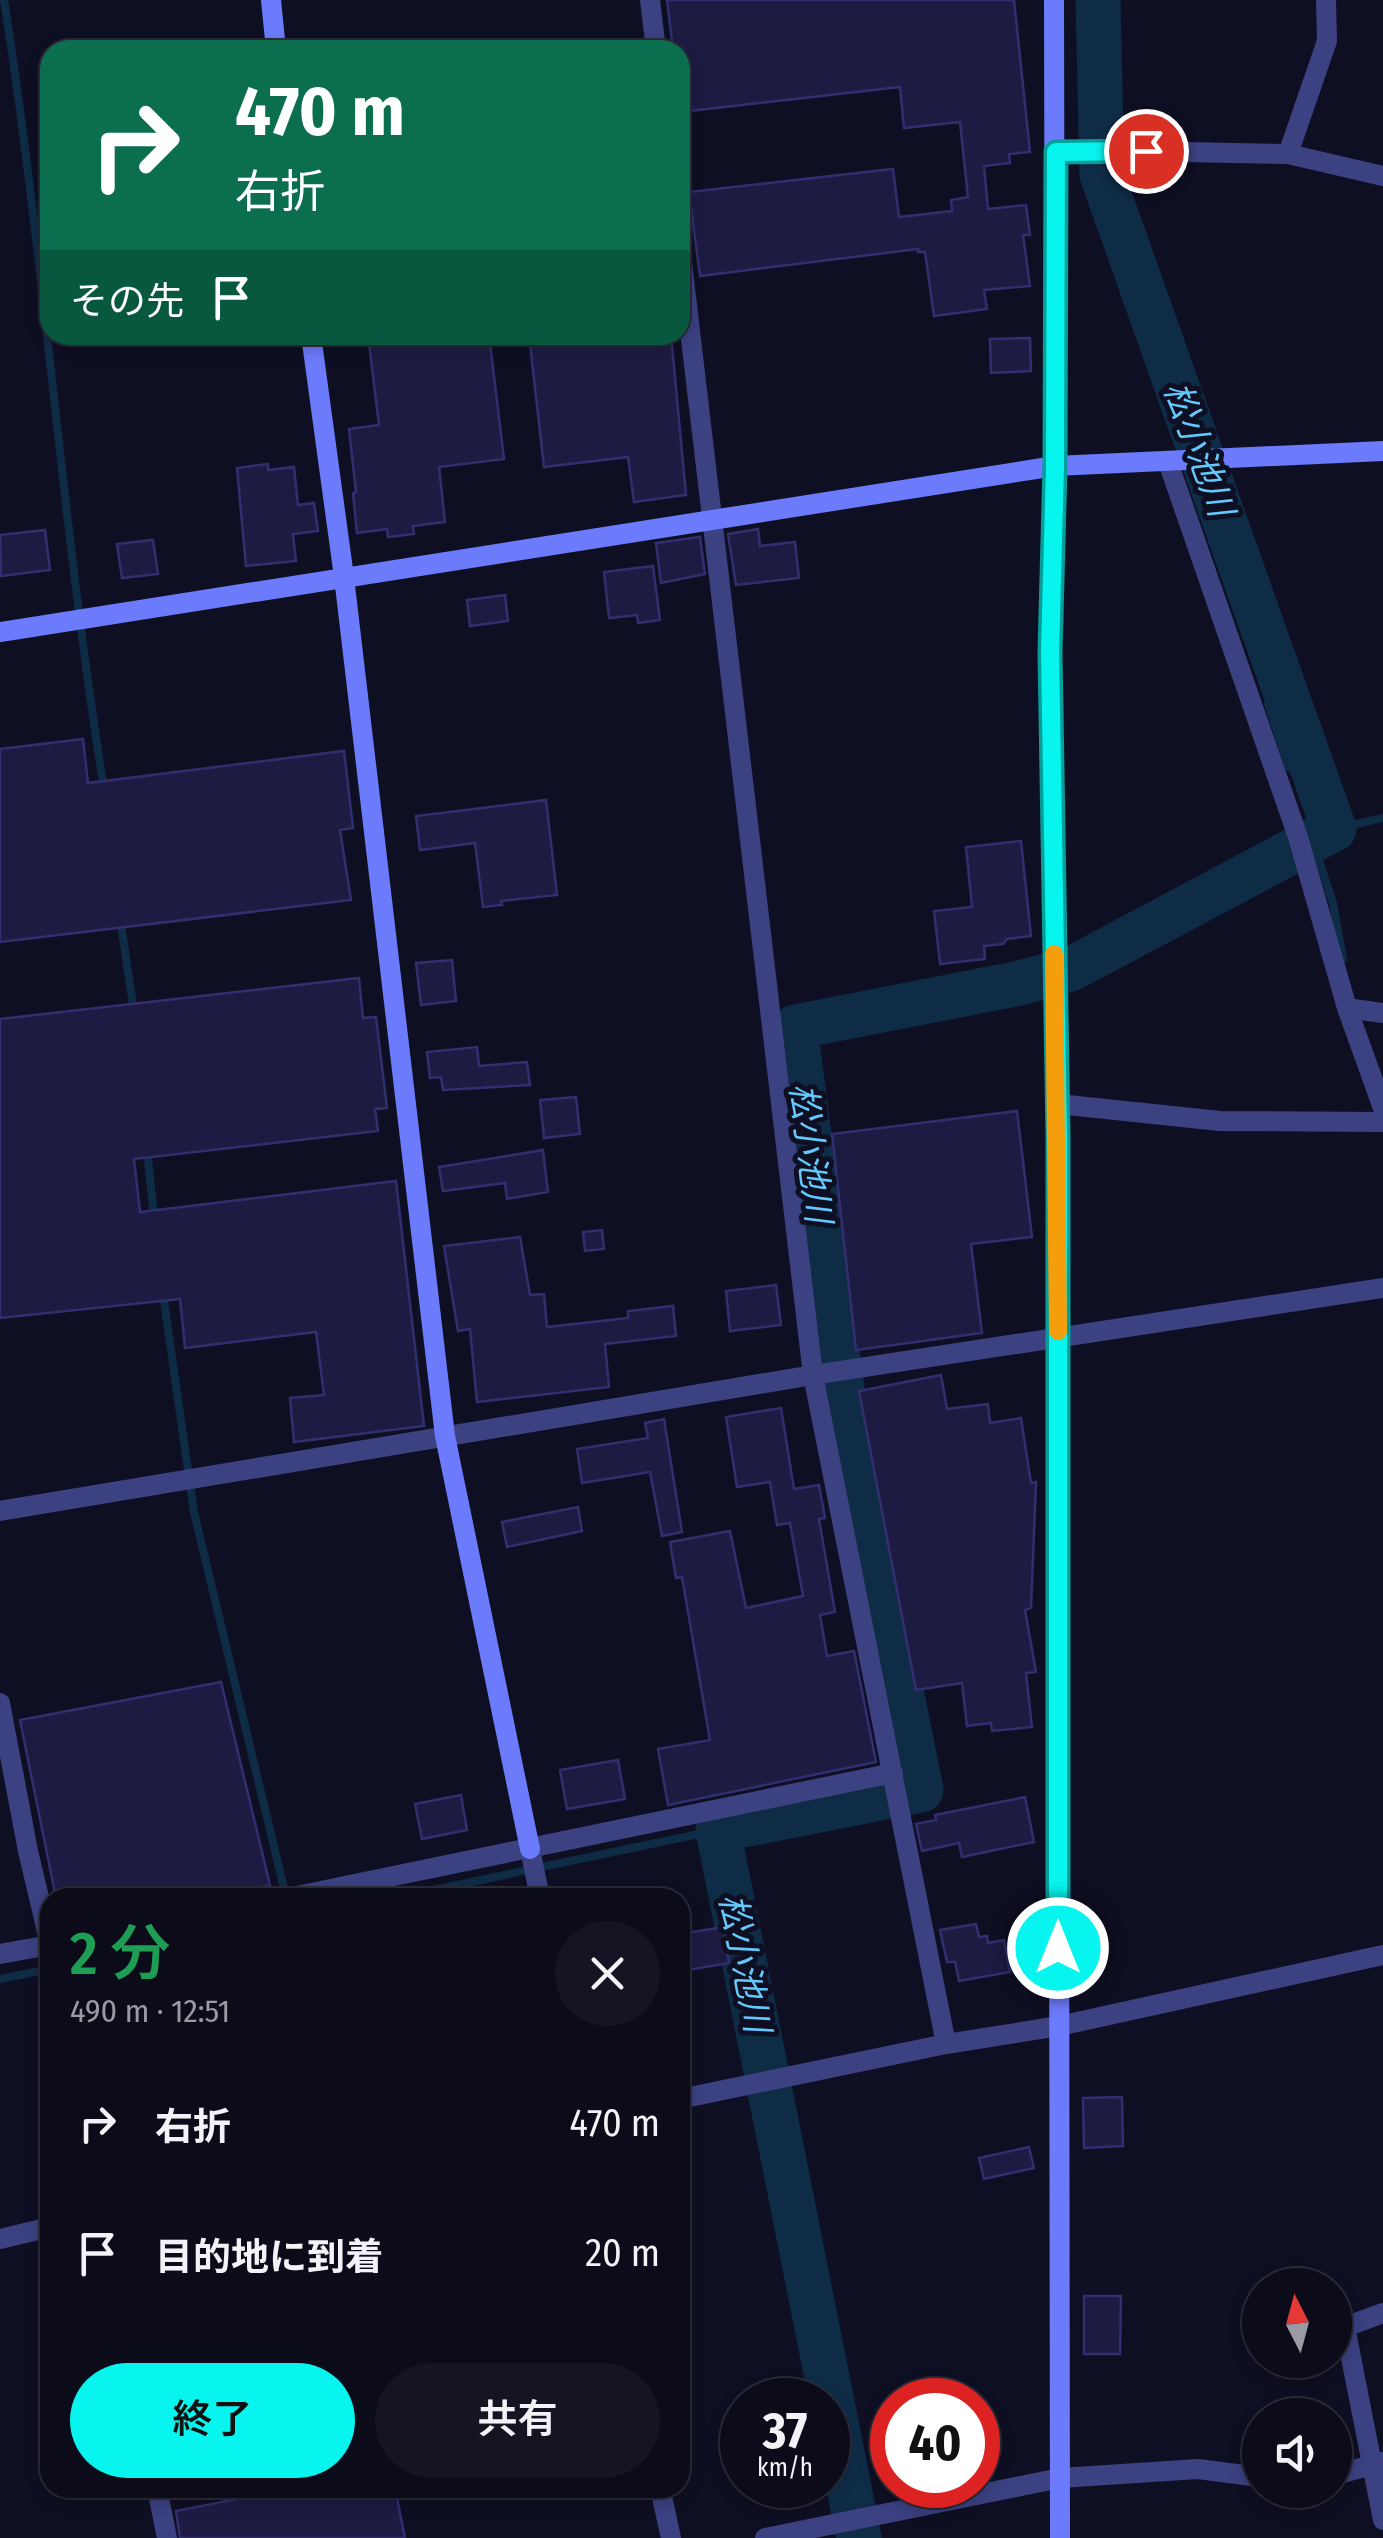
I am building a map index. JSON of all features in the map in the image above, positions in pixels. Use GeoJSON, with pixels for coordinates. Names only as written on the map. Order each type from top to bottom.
{"type":"FeatureCollection","features":[{"type":"Feature","properties":{"kind":"street"},"geometry":{"type":"LineString","coordinates":[[270,0],[275,40]]}},
{"type":"Feature","properties":{"kind":"street"},"geometry":{"type":"LineString","coordinates":[[650,0],[655,40]]}},
{"type":"Feature","properties":{"kind":"street"},"geometry":{"type":"LineString","coordinates":[[1054,0],[1055,466],[1050,652],[1058,1104],[1060,2538]]}},
{"type":"Feature","properties":{"kind":"street"},"geometry":{"type":"LineString","coordinates":[[1288,154],[1327,40],[1326,0]]}},
{"type":"Feature","properties":{"kind":"street"},"geometry":{"type":"LineString","coordinates":[[1056,152],[1288,154],[1383,176]]}},
{"type":"Feature","properties":{"kind":"street"},"geometry":{"type":"LineString","coordinates":[[690,334],[818,1374],[946,2044]]}},
{"type":"Feature","properties":{"kind":"street"},"geometry":{"type":"LineString","coordinates":[[312,345],[344,577],[445,1436],[538,1888]]}},
{"type":"Feature","properties":{"kind":"street"},"geometry":{"type":"LineString","coordinates":[[0,632],[1055,466],[1383,451]]}},
{"type":"Feature","properties":{"kind":"street"},"geometry":{"type":"LineString","coordinates":[[1169,462],[1298,837],[1346,1008],[1383,1108]]}},
{"type":"Feature","properties":{"kind":"street"},"geometry":{"type":"LineString","coordinates":[[1346,1008],[1383,1013]]}},
{"type":"Feature","properties":{"kind":"street"},"geometry":{"type":"LineString","coordinates":[[1058,1104],[1220,1120],[1383,1122]]}},
{"type":"Feature","properties":{"kind":"street"},"geometry":{"type":"LineString","coordinates":[[0,1511],[818,1374],[1383,1288]]}},
{"type":"Feature","properties":{"kind":"street"},"geometry":{"type":"LineString","coordinates":[[0,1703],[40,1902]]}},
{"type":"Feature","properties":{"kind":"street"},"geometry":{"type":"LineString","coordinates":[[335,1888],[894,1774]]}},
{"type":"Feature","properties":{"kind":"street"},"geometry":{"type":"LineString","coordinates":[[0,1954],[40,1946]]}},
{"type":"Feature","properties":{"kind":"street"},"geometry":{"type":"LineString","coordinates":[[690,2097],[946,2044],[1059,2026],[1383,1955]]}},
{"type":"Feature","properties":{"kind":"street"},"geometry":{"type":"LineString","coordinates":[[0,2239],[40,2230]]}},
{"type":"Feature","properties":{"kind":"street"},"geometry":{"type":"LineString","coordinates":[[1383,2313],[1344,2327],[1378,2464],[1383,2520]]}},
{"type":"Feature","properties":{"kind":"street"},"geometry":{"type":"LineString","coordinates":[[1352,2471],[1378,2464]]}},
{"type":"Feature","properties":{"kind":"street"},"geometry":{"type":"LineString","coordinates":[[765,2538],[1060,2478],[1198,2469],[1242,2474]]}},
{"type":"Feature","properties":{"kind":"street"},"geometry":{"type":"LineString","coordinates":[[159,2498],[167,2538]]}},
{"type":"Feature","properties":{"kind":"street"},"geometry":{"type":"LineString","coordinates":[[662,2498],[671,2538]]}},
{"type":"Feature","properties":{"kind":"building"},"geometry":{"type":"Polygon","coordinates":[[[667,0],[1014,0],[1030,152],[1009,154],[1010,163],[984,166],[988,209],[1026,205],[1030,235],[1023,235],[1030,286],[984,290],[987,309],[934,316],[925,252],[918,249],[700,276],[690,192],[893,169],[899,217],[952,211],[951,200],[968,197],[960,122],[904,128],[900,87],[690,111],[690,40],[672,40],[667,0]]]}},
{"type":"Feature","properties":{"kind":"building"},"geometry":{"type":"Polygon","coordinates":[[[1030,338],[1031,371],[991,373],[990,339],[1030,338]]]}},
{"type":"Feature","properties":{"kind":"building"},"geometry":{"type":"Polygon","coordinates":[[[369,345],[490,345],[504,459],[439,467],[445,522],[413,526],[414,534],[388,537],[387,529],[357,533],[349,429],[379,425],[369,345]]]}},
{"type":"Feature","properties":{"kind":"building"},"geometry":{"type":"Polygon","coordinates":[[[530,345],[672,345],[686,495],[634,502],[628,457],[544,467],[530,345]]]}},
{"type":"Feature","properties":{"kind":"building"},"geometry":{"type":"Polygon","coordinates":[[[268,464],[268,470],[294,467],[298,505],[314,503],[318,531],[293,534],[296,561],[246,566],[237,468],[268,464]]]}},
{"type":"Feature","properties":{"kind":"building"},"geometry":{"type":"Polygon","coordinates":[[[758,529],[760,546],[795,542],[799,578],[736,585],[728,534],[758,529]]]}},
{"type":"Feature","properties":{"kind":"building"},"geometry":{"type":"Polygon","coordinates":[[[45,530],[50,570],[1,576],[0,535],[45,530]]]}},
{"type":"Feature","properties":{"kind":"building"},"geometry":{"type":"Polygon","coordinates":[[[700,537],[705,574],[661,583],[656,543],[700,537]]]}},
{"type":"Feature","properties":{"kind":"building"},"geometry":{"type":"Polygon","coordinates":[[[153,540],[158,574],[122,578],[117,544],[153,540]]]}},
{"type":"Feature","properties":{"kind":"building"},"geometry":{"type":"Polygon","coordinates":[[[653,566],[660,620],[638,623],[637,615],[609,618],[604,572],[653,566]]]}},
{"type":"Feature","properties":{"kind":"building"},"geometry":{"type":"Polygon","coordinates":[[[505,595],[508,621],[470,626],[467,600],[505,595]]]}},
{"type":"Feature","properties":{"kind":"building"},"geometry":{"type":"Polygon","coordinates":[[[83,739],[88,783],[344,751],[353,828],[340,830],[351,900],[0,942],[0,749],[83,739]]]}},
{"type":"Feature","properties":{"kind":"building"},"geometry":{"type":"Polygon","coordinates":[[[546,800],[557,895],[501,901],[502,905],[483,907],[475,843],[420,850],[416,816],[546,800]]]}},
{"type":"Feature","properties":{"kind":"building"},"geometry":{"type":"Polygon","coordinates":[[[1021,841],[1031,936],[984,946],[985,959],[940,964],[934,911],[972,907],[966,847],[1021,841]]]}},
{"type":"Feature","properties":{"kind":"building"},"geometry":{"type":"Polygon","coordinates":[[[452,960],[456,1001],[421,1005],[416,963],[452,960]]]}},
{"type":"Feature","properties":{"kind":"building"},"geometry":{"type":"Polygon","coordinates":[[[359,978],[363,1018],[376,1017],[387,1108],[375,1109],[378,1131],[134,1159],[140,1212],[396,1181],[424,1426],[294,1442],[290,1398],[324,1395],[316,1332],[185,1348],[180,1299],[0,1318],[0,1019],[359,978]]]}},
{"type":"Feature","properties":{"kind":"building"},"geometry":{"type":"Polygon","coordinates":[[[477,1047],[479,1066],[527,1062],[530,1085],[443,1090],[441,1077],[430,1078],[427,1052],[477,1047]]]}},
{"type":"Feature","properties":{"kind":"building"},"geometry":{"type":"Polygon","coordinates":[[[576,1097],[580,1134],[544,1138],[540,1100],[576,1097]]]}},
{"type":"Feature","properties":{"kind":"building"},"geometry":{"type":"Polygon","coordinates":[[[1017,1111],[1032,1237],[971,1244],[982,1333],[856,1350],[832,1134],[1017,1111]]]}},
{"type":"Feature","properties":{"kind":"building"},"geometry":{"type":"Polygon","coordinates":[[[543,1150],[548,1192],[507,1199],[505,1183],[443,1191],[439,1167],[543,1150]]]}},
{"type":"Feature","properties":{"kind":"building"},"geometry":{"type":"Polygon","coordinates":[[[602,1230],[604,1249],[585,1251],[583,1232],[602,1230]]]}},
{"type":"Feature","properties":{"kind":"building"},"geometry":{"type":"Polygon","coordinates":[[[520,1237],[530,1295],[544,1294],[547,1327],[628,1318],[628,1311],[673,1306],[676,1336],[605,1344],[609,1387],[477,1402],[470,1329],[458,1331],[444,1246],[520,1237]]]}},
{"type":"Feature","properties":{"kind":"building"},"geometry":{"type":"Polygon","coordinates":[[[776,1285],[781,1325],[730,1331],[726,1291],[776,1285]]]}},
{"type":"Feature","properties":{"kind":"building"},"geometry":{"type":"Polygon","coordinates":[[[941,1375],[947,1409],[988,1404],[990,1423],[1021,1418],[1031,1483],[1036,1482],[1031,1608],[1025,1610],[1036,1672],[1026,1673],[1032,1727],[992,1731],[991,1723],[967,1726],[962,1683],[916,1690],[859,1391],[941,1375]]]}},
{"type":"Feature","properties":{"kind":"building"},"geometry":{"type":"Polygon","coordinates":[[[781,1408],[794,1489],[819,1485],[825,1518],[819,1519],[835,1612],[820,1615],[827,1656],[854,1651],[876,1762],[668,1805],[658,1749],[710,1740],[682,1577],[676,1578],[670,1542],[730,1531],[746,1608],[803,1596],[790,1523],[777,1525],[770,1482],[737,1487],[726,1417],[781,1408]]]}},
{"type":"Feature","properties":{"kind":"building"},"geometry":{"type":"Polygon","coordinates":[[[664,1419],[682,1532],[662,1536],[650,1472],[582,1483],[577,1449],[648,1438],[645,1423],[664,1419]]]}},
{"type":"Feature","properties":{"kind":"building"},"geometry":{"type":"Polygon","coordinates":[[[578,1507],[582,1531],[507,1547],[502,1522],[578,1507]]]}},
{"type":"Feature","properties":{"kind":"building"},"geometry":{"type":"Polygon","coordinates":[[[221,1682],[270,1885],[54,1888],[20,1720],[221,1682]]]}},
{"type":"Feature","properties":{"kind":"building"},"geometry":{"type":"Polygon","coordinates":[[[618,1760],[625,1799],[567,1809],[560,1770],[618,1760]]]}},
{"type":"Feature","properties":{"kind":"building"},"geometry":{"type":"Polygon","coordinates":[[[461,1795],[467,1830],[422,1839],[415,1804],[461,1795]]]}},
{"type":"Feature","properties":{"kind":"building"},"geometry":{"type":"Polygon","coordinates":[[[1025,1797],[1034,1842],[962,1857],[959,1843],[922,1851],[916,1824],[936,1820],[935,1815],[1025,1797]]]}},
{"type":"Feature","properties":{"kind":"building"},"geometry":{"type":"Polygon","coordinates":[[[976,1924],[979,1937],[987,1936],[988,1943],[1004,1940],[1010,1972],[959,1981],[955,1962],[947,1962],[940,1930],[976,1924]]]}},
{"type":"Feature","properties":{"kind":"building"},"geometry":{"type":"Polygon","coordinates":[[[723,1927],[729,1963],[690,1970],[690,1932],[723,1927]]]}},
{"type":"Feature","properties":{"kind":"building"},"geometry":{"type":"Polygon","coordinates":[[[1122,2097],[1123,2146],[1084,2148],[1083,2098],[1122,2097]]]}},
{"type":"Feature","properties":{"kind":"building"},"geometry":{"type":"Polygon","coordinates":[[[1029,2147],[1034,2168],[984,2179],[979,2158],[1029,2147]]]}},
{"type":"Feature","properties":{"kind":"building"},"geometry":{"type":"Polygon","coordinates":[[[1084,2296],[1121,2296],[1120,2354],[1084,2354],[1084,2296]]]}},
{"type":"Feature","properties":{"kind":"building"},"geometry":{"type":"Polygon","coordinates":[[[242,2498],[397,2498],[405,2538],[180,2538],[176,2511],[242,2498]]]}},
{"type":"Feature","properties":{"kind":"waterway"},"geometry":{"type":"LineString","coordinates":[[4,0],[40,276]]}},
{"type":"Feature","properties":{"kind":"waterway","name":"松小池川"},"geometry":{"type":"LineString","coordinates":[[859,2538],[718,1830],[921,1790],[845,1412],[795,1027],[1020,983],[1071,969],[1334,829],[1102,175],[1098,0]]}},
{"type":"Feature","properties":{"kind":"waterway"},"geometry":{"type":"LineString","coordinates":[[48,345],[76,592],[104,789]]}},
{"type":"Feature","properties":{"kind":"waterway"},"geometry":{"type":"LineString","coordinates":[[1268,704],[1289,768]]}},
{"type":"Feature","properties":{"kind":"waterway"},"geometry":{"type":"LineString","coordinates":[[1334,829],[1383,818]]}},
{"type":"Feature","properties":{"kind":"waterway"},"geometry":{"type":"LineString","coordinates":[[1310,833],[1333,903],[1343,959]]}},
{"type":"Feature","properties":{"kind":"waterway"},"geometry":{"type":"LineString","coordinates":[[120,917],[134,1012]]}},
{"type":"Feature","properties":{"kind":"waterway"},"geometry":{"type":"LineString","coordinates":[[147,1150],[154,1216]]}},
{"type":"Feature","properties":{"kind":"waterway"},"geometry":{"type":"LineString","coordinates":[[163,1294],[194,1512],[284,1888]]}},
{"type":"Feature","properties":{"kind":"waterway"},"geometry":{"type":"LineString","coordinates":[[442,1888],[718,1830]]}},
{"type":"Feature","properties":{"kind":"waterway"},"geometry":{"type":"LineString","coordinates":[[0,1979],[40,1971]]}},
{"type":"Feature","properties":{"kind":"slow traffic"},"geometry":{"type":"LineString","coordinates":[[1054,954],[1058,1331]]}},
{"type":"Feature","properties":{"kind":"route"},"geometry":{"type":"LineString","coordinates":[[1058,1948],[1058,1135],[1050,652],[1056,152],[1146,151]]}}]}
